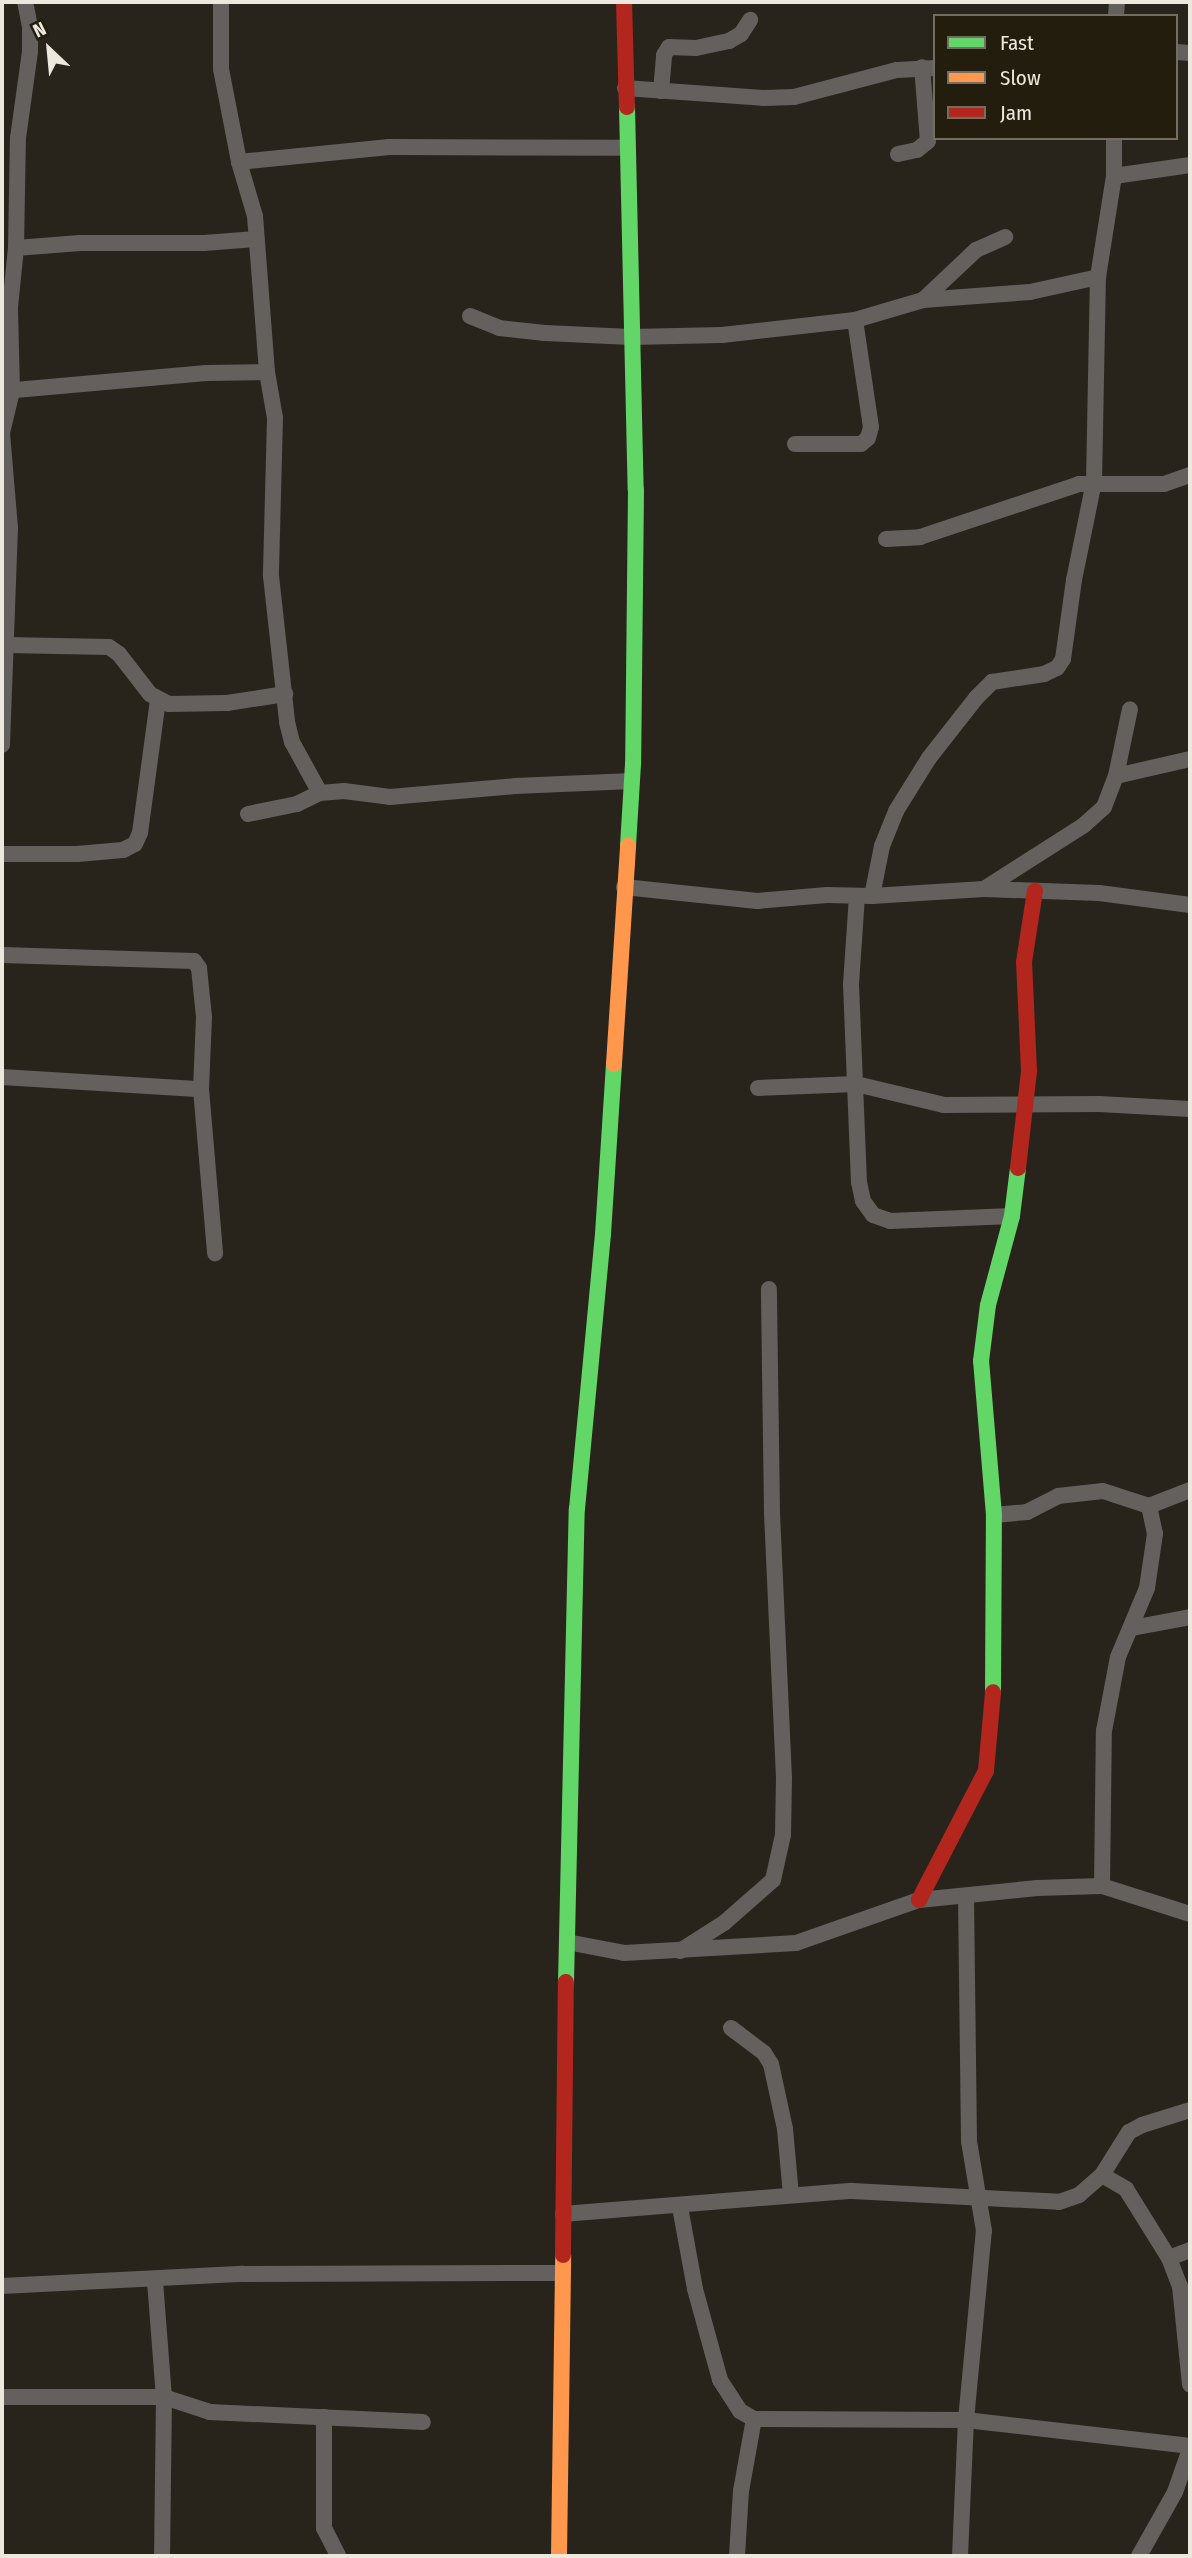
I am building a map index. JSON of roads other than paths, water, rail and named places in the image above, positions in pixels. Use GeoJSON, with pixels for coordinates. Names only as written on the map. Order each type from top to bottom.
{"type":"FeatureCollection","features":[{"type":"Feature","properties":{"kind":"main road"},"geometry":{"type":"LineString","coordinates":[[559,2556],[567,1942],[577,1509],[603,1234],[632,781],[636,490],[624,2]]}},
{"type":"Feature","properties":{"kind":"main road"},"geometry":{"type":"LineString","coordinates":[[919,1900],[986,1772],[995,1668],[994,1515],[981,1361],[988,1305],[1012,1216],[1029,1071],[1024,962],[1035,891]]}},
{"type":"Feature","properties":{"kind":"street"},"geometry":{"type":"LineString","coordinates":[[2,745],[10,528],[2,442],[16,248],[18,138],[30,51],[30,27],[25,2]]}},
{"type":"Feature","properties":{"kind":"street"},"geometry":{"type":"LineString","coordinates":[[221,2],[221,69],[239,162],[255,216],[267,372],[275,418],[271,576],[287,722],[292,742],[320,793]]}},
{"type":"Feature","properties":{"kind":"street"},"geometry":{"type":"LineString","coordinates":[[661,90],[665,50],[729,41],[741,34],[750,20]]}},
{"type":"Feature","properties":{"kind":"street"},"geometry":{"type":"LineString","coordinates":[[625,88],[763,98],[794,97],[897,70],[928,67],[928,141],[917,150],[898,154]]}},
{"type":"Feature","properties":{"kind":"street"},"geometry":{"type":"LineString","coordinates":[[1012,1216],[890,1221],[873,1215],[863,1201],[859,1182],[851,984],[864,896],[896,811],[929,758],[976,698],[992,682],[1044,674],[1057,668],[1063,659],[1074,580],[1094,482],[1098,277],[1114,176],[1114,140]]}},
{"type":"Feature","properties":{"kind":"street"},"geometry":{"type":"LineString","coordinates":[[239,162],[390,147],[626,148]]}},
{"type":"Feature","properties":{"kind":"street"},"geometry":{"type":"LineString","coordinates":[[1114,176],[1190,165]]}},
{"type":"Feature","properties":{"kind":"street"},"geometry":{"type":"LineString","coordinates":[[923,300],[976,250],[1005,237]]}},
{"type":"Feature","properties":{"kind":"street"},"geometry":{"type":"LineString","coordinates":[[16,248],[80,243],[257,239]]}},
{"type":"Feature","properties":{"kind":"street"},"geometry":{"type":"LineString","coordinates":[[470,316],[499,328],[631,337],[723,335],[855,320],[923,300],[1030,292],[1098,277]]}},
{"type":"Feature","properties":{"kind":"street"},"geometry":{"type":"LineString","coordinates":[[795,444],[861,444],[868,438],[871,428],[855,320]]}},
{"type":"Feature","properties":{"kind":"street"},"geometry":{"type":"LineString","coordinates":[[7,391],[194,374],[267,372]]}},
{"type":"Feature","properties":{"kind":"street"},"geometry":{"type":"LineString","coordinates":[[886,539],[920,537],[1066,487],[1094,482],[1164,484],[1190,475]]}},
{"type":"Feature","properties":{"kind":"street"},"geometry":{"type":"LineString","coordinates":[[5,651],[109,647],[119,654],[134,676],[158,699],[184,706],[285,694]]}},
{"type":"Feature","properties":{"kind":"street"},"geometry":{"type":"LineString","coordinates":[[2,854],[77,854],[123,850],[135,844],[140,833],[158,699]]}},
{"type":"Feature","properties":{"kind":"street"},"geometry":{"type":"LineString","coordinates":[[984,889],[1084,825],[1104,807],[1116,776],[1130,709]]}},
{"type":"Feature","properties":{"kind":"street"},"geometry":{"type":"LineString","coordinates":[[1116,776],[1190,759]]}},
{"type":"Feature","properties":{"kind":"street"},"geometry":{"type":"LineString","coordinates":[[248,814],[297,804],[320,793],[344,791],[390,797],[421,796],[515,786],[632,781]]}},
{"type":"Feature","properties":{"kind":"street"},"geometry":{"type":"LineString","coordinates":[[624,887],[736,901],[984,889],[1100,893],[1190,905]]}},
{"type":"Feature","properties":{"kind":"street"},"geometry":{"type":"LineString","coordinates":[[2,955],[194,961],[199,968],[204,1017],[201,1089],[215,1253]]}},
{"type":"Feature","properties":{"kind":"street"},"geometry":{"type":"LineString","coordinates":[[2,1077],[201,1089]]}},
{"type":"Feature","properties":{"kind":"street"},"geometry":{"type":"LineString","coordinates":[[758,1088],[856,1084],[944,1105],[1123,1104],[1190,1109]]}},
{"type":"Feature","properties":{"kind":"street"},"geometry":{"type":"LineString","coordinates":[[680,1951],[724,1923],[773,1880],[783,1835],[784,1778],[772,1511],[769,1289]]}},
{"type":"Feature","properties":{"kind":"street"},"geometry":{"type":"LineString","coordinates":[[994,1515],[1027,1512],[1058,1496],[1104,1491],[1149,1506],[1190,1490]]}},
{"type":"Feature","properties":{"kind":"street"},"geometry":{"type":"LineString","coordinates":[[1102,1886],[1104,1731],[1118,1657],[1147,1588],[1155,1534],[1149,1506]]}},
{"type":"Feature","properties":{"kind":"street"},"geometry":{"type":"LineString","coordinates":[[1132,1628],[1190,1616]]}},
{"type":"Feature","properties":{"kind":"street"},"geometry":{"type":"LineString","coordinates":[[567,1942],[624,1953],[796,1943],[919,1900],[966,1898],[1037,1888],[1102,1886],[1190,1914]]}},
{"type":"Feature","properties":{"kind":"street"},"geometry":{"type":"LineString","coordinates":[[960,2556],[967,2420],[984,2231],[969,2141],[966,1898]]}},
{"type":"Feature","properties":{"kind":"street"},"geometry":{"type":"LineString","coordinates":[[731,2028],[764,2053],[771,2064],[785,2129],[791,2195]]}},
{"type":"Feature","properties":{"kind":"street"},"geometry":{"type":"LineString","coordinates":[[563,2214],[680,2207],[852,2191],[1059,2202],[1079,2195],[1102,2175],[1129,2132],[1142,2125],[1190,2110]]}},
{"type":"Feature","properties":{"kind":"street"},"geometry":{"type":"LineString","coordinates":[[1102,2175],[1126,2189],[1170,2258],[1180,2286],[1190,2384]]}},
{"type":"Feature","properties":{"kind":"street"},"geometry":{"type":"LineString","coordinates":[[680,2207],[695,2289],[720,2380],[740,2412],[754,2419],[967,2420],[1190,2448],[1175,2492],[1139,2556]]}},
{"type":"Feature","properties":{"kind":"street"},"geometry":{"type":"LineString","coordinates":[[1170,2258],[1190,2250]]}},
{"type":"Feature","properties":{"kind":"street"},"geometry":{"type":"LineString","coordinates":[[2,2286],[82,2280],[155,2281],[243,2274],[563,2273]]}},
{"type":"Feature","properties":{"kind":"street"},"geometry":{"type":"LineString","coordinates":[[155,2281],[164,2397],[162,2556]]}},
{"type":"Feature","properties":{"kind":"street"},"geometry":{"type":"LineString","coordinates":[[2,2397],[164,2397],[210,2412],[423,2421]]}},
{"type":"Feature","properties":{"kind":"street"},"geometry":{"type":"LineString","coordinates":[[324,2417],[324,2528],[338,2556]]}},
{"type":"Feature","properties":{"kind":"street"},"geometry":{"type":"LineString","coordinates":[[737,2556],[741,2491],[754,2419]]}}]}
